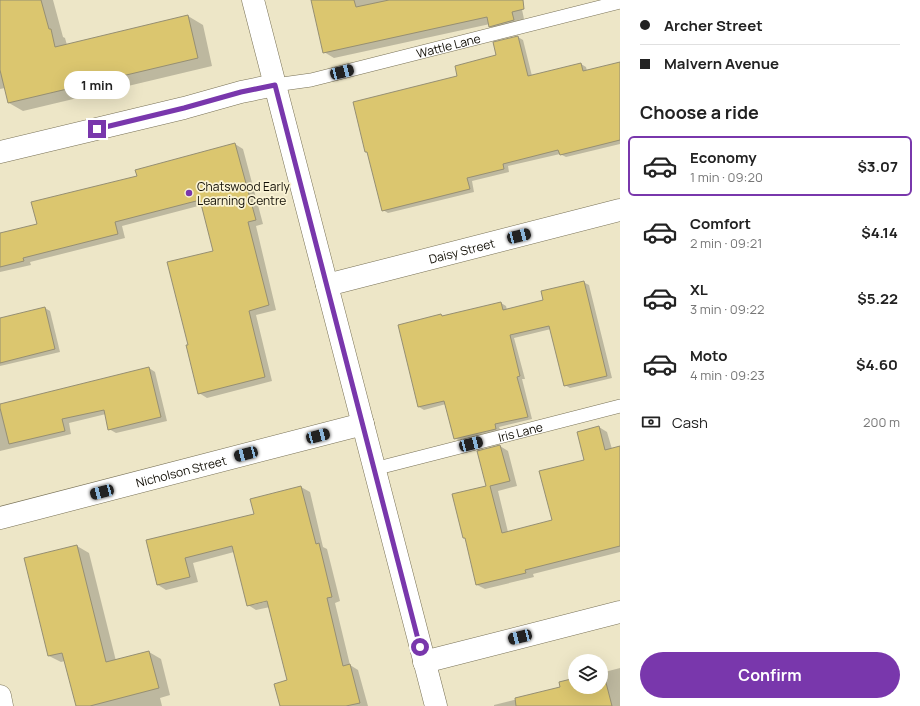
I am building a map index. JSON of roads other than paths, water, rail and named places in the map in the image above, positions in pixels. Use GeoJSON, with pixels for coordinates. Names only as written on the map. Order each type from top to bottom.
{"type":"FeatureCollection","features":[{"type":"Feature","properties":{"kind":"street"},"geometry":{"type":"LineString","coordinates":[[253,0],[436,706]]}},
{"type":"Feature","properties":{"kind":"street"},"geometry":{"type":"LineString","coordinates":[[0,152],[176,110],[241,92],[275,85]]}},
{"type":"Feature","properties":{"kind":"street","name":"Daisy Street"},"geometry":{"type":"LineString","coordinates":[[327,285],[620,210]]}},
{"type":"Feature","properties":{"kind":"street","name":"Nicholson Street"},"geometry":{"type":"LineString","coordinates":[[0,518],[363,424]]}},
{"type":"Feature","properties":{"kind":"street"},"geometry":{"type":"LineString","coordinates":[[424,662],[620,612]]}},
{"type":"Feature","properties":{"kind":"street"},"geometry":{"type":"LineString","coordinates":[[0,696],[2,706]]}},
{"type":"Feature","properties":{"kind":"lane","name":"Wattle Lane"},"geometry":{"type":"LineString","coordinates":[[275,85],[311,80],[620,2]]}},
{"type":"Feature","properties":{"kind":"lane","name":"Iris Lane"},"geometry":{"type":"LineString","coordinates":[[374,469],[620,406]]}},
{"type":"Feature","properties":{"kind":"place","name":"Chatswood Early Learning Centre"},"geometry":{"type":"Point","coordinates":[189,193]}}]}
